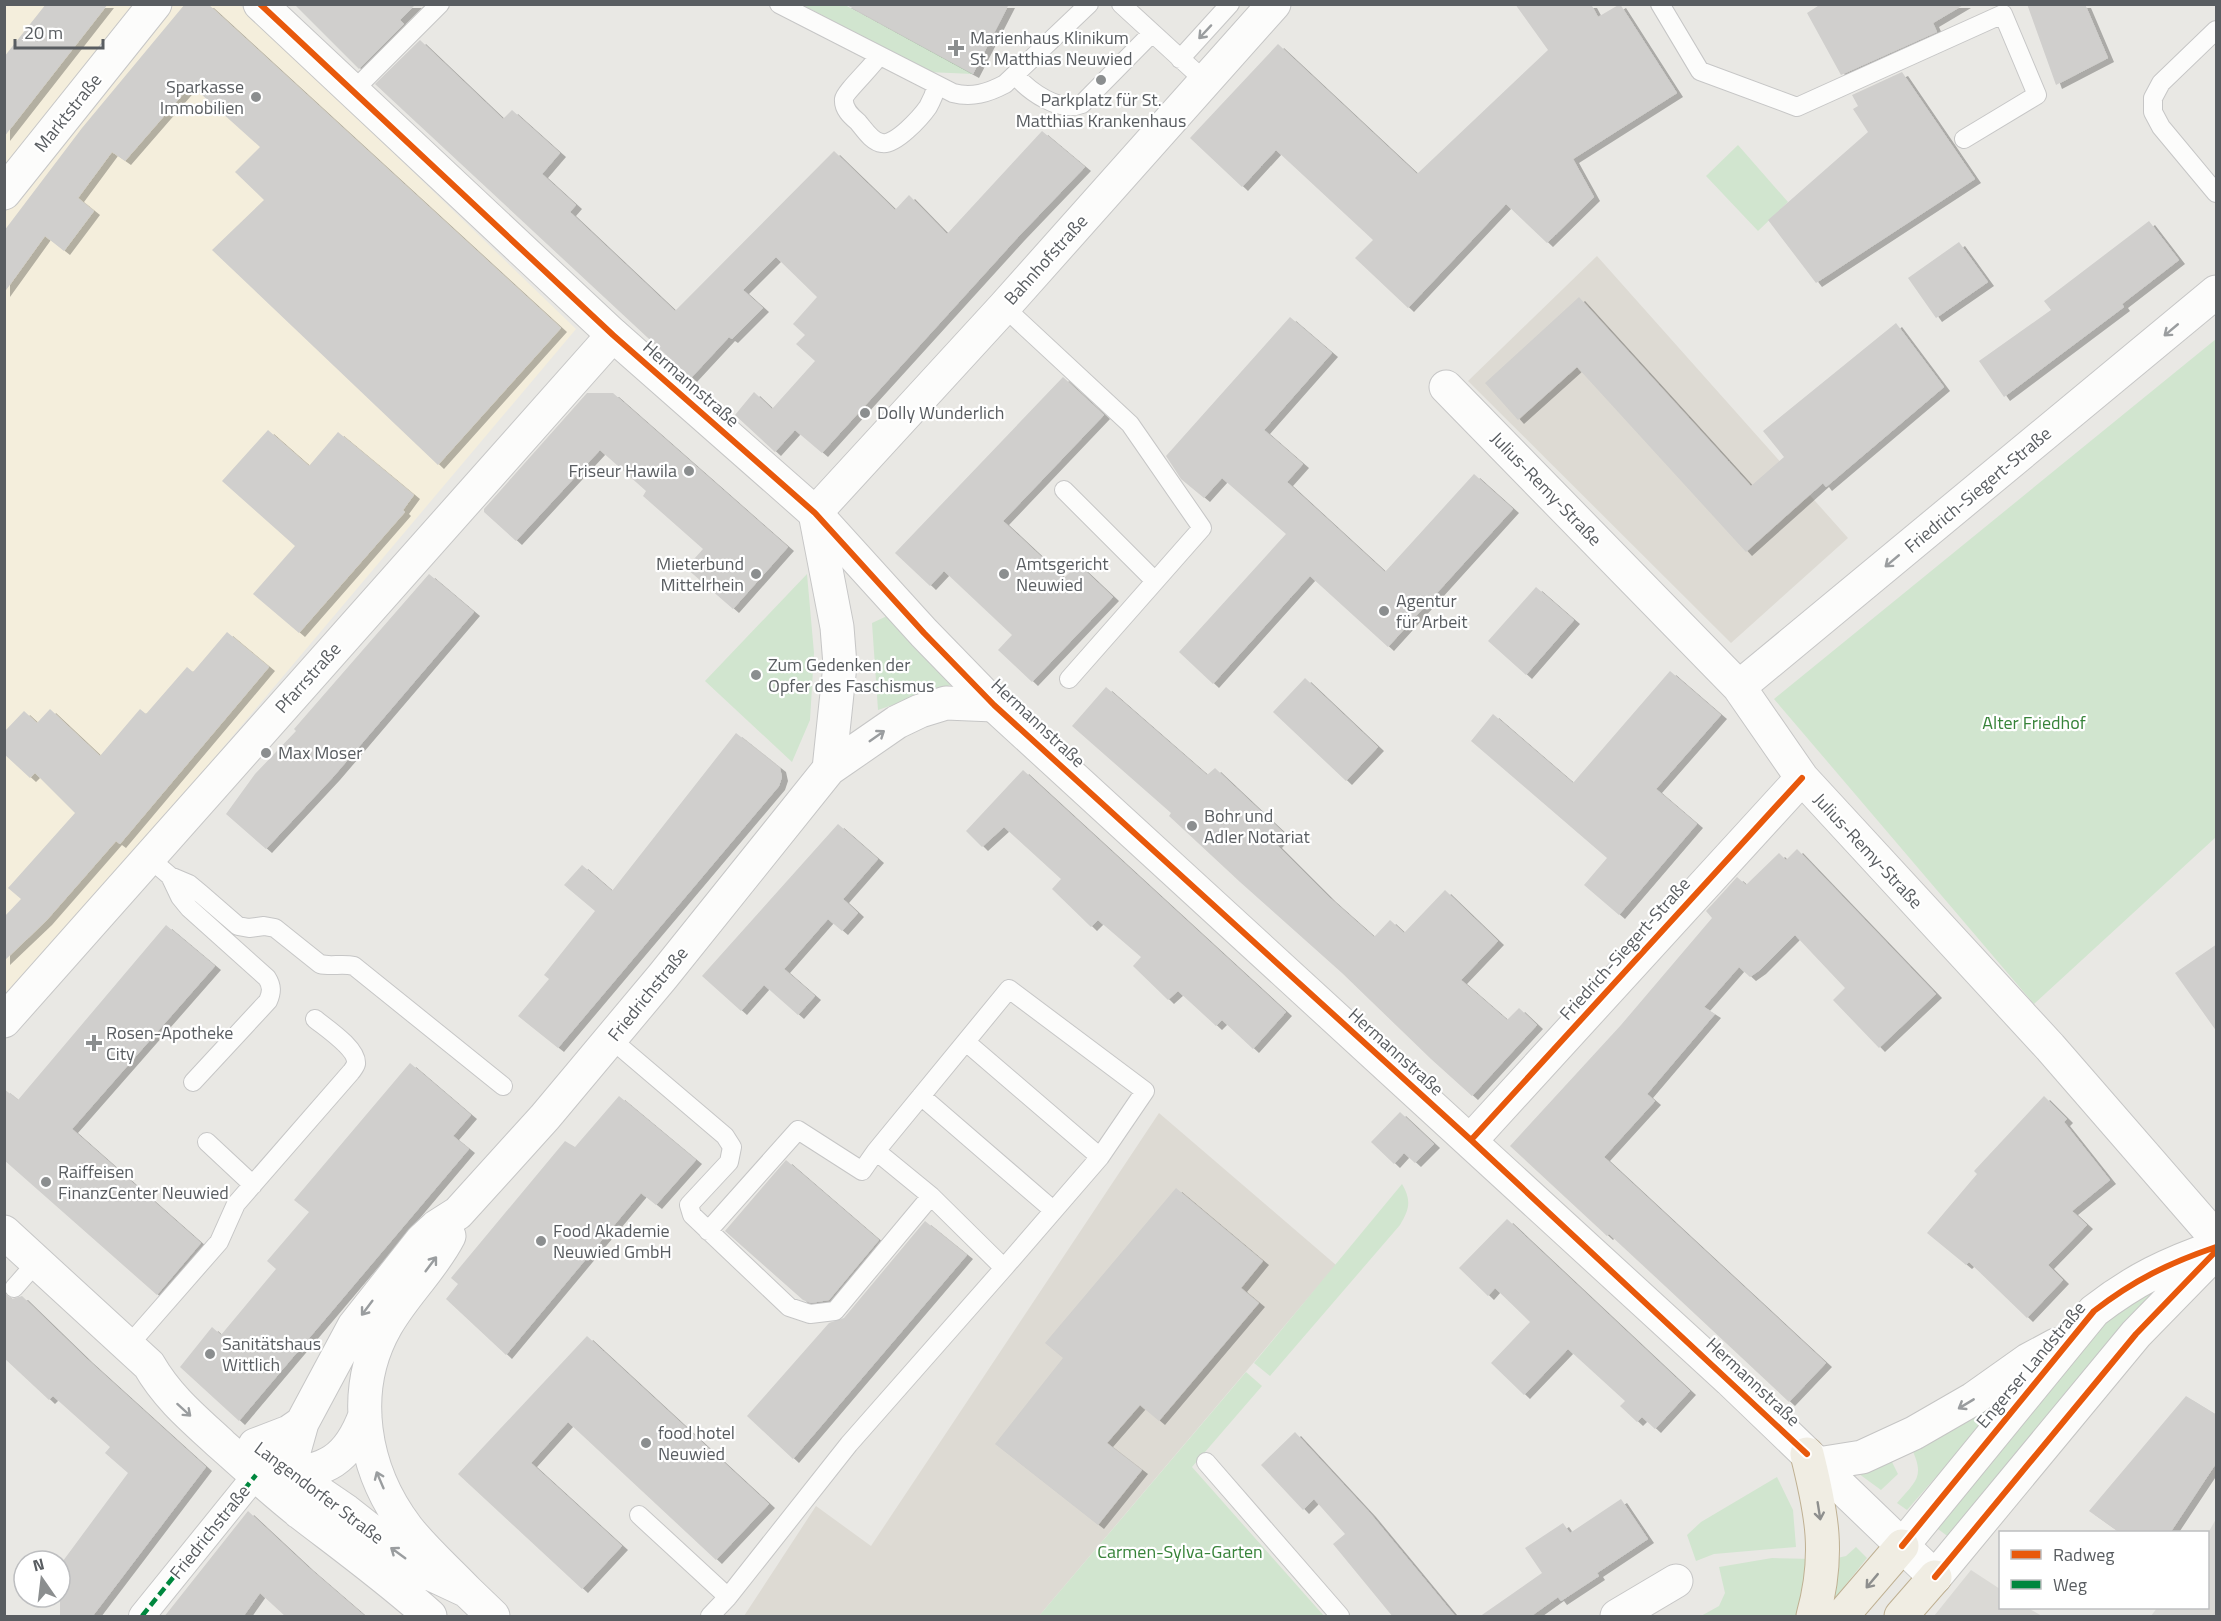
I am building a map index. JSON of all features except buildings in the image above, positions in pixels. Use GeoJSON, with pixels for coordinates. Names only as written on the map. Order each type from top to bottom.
{"type":"FeatureCollection","features":[{"type":"Feature","properties":{"kind":"highway"},"geometry":{"type":"LineString","coordinates":[[1812,1459],[1821,1518],[1824,1567],[1813,1617]]}},
{"type":"Feature","properties":{"kind":"highway"},"geometry":{"type":"LineString","coordinates":[[1842,1617],[1902,1546]]}},
{"type":"Feature","properties":{"kind":"highway"},"geometry":{"type":"LineString","coordinates":[[1901,1617],[1935,1577]]}},
{"type":"Feature","properties":{"kind":"street","name":"Marktstraße"},"geometry":{"type":"LineString","coordinates":[[4,194],[155,4]]}},
{"type":"Feature","properties":{"kind":"street","name":"Hermannstraße"},"geometry":{"type":"LineString","coordinates":[[260,4],[613,335],[815,513],[924,633],[994,705],[1471,1140],[1935,1577]]}},
{"type":"Feature","properties":{"kind":"street","name":"Bahnhofstraße"},"geometry":{"type":"LineString","coordinates":[[815,513],[1004,307],[1274,4]]}},
{"type":"Feature","properties":{"kind":"street","name":"Friedrich-Siegert-Straße"},"geometry":{"type":"LineString","coordinates":[[1739,687],[2217,292]]}},
{"type":"Feature","properties":{"kind":"street","name":"Pfarrstraße"},"geometry":{"type":"LineString","coordinates":[[4,1021],[160,867],[613,335]]}},
{"type":"Feature","properties":{"kind":"street","name":"Julius-Remy-Straße"},"geometry":{"type":"LineString","coordinates":[[1446,387],[1739,687],[1802,778],[2050,1047],[2217,1238]]}},
{"type":"Feature","properties":{"kind":"street"},"geometry":{"type":"LineString","coordinates":[[815,513],[837,627],[840,665],[829,769]]}},
{"type":"Feature","properties":{"kind":"street","name":"Friedrichstraße"},"geometry":{"type":"LineString","coordinates":[[299,1512],[291,1475],[293,1450],[302,1423],[354,1326],[422,1240],[436,1227],[458,1213],[545,1117],[611,1039],[829,769],[897,722],[920,711],[946,703],[994,705]]}},
{"type":"Feature","properties":{"kind":"street","name":"Friedrich-Siegert-Straße"},"geometry":{"type":"LineString","coordinates":[[1471,1140],[1802,778]]}},
{"type":"Feature","properties":{"kind":"street","name":"Friedrichstraße"},"geometry":{"type":"LineString","coordinates":[[458,1213],[442,1249],[396,1311],[378,1342],[368,1374],[365,1415],[371,1459],[393,1506],[420,1543],[467,1591]]}},
{"type":"Feature","properties":{"kind":"street","name":"Langendorfer Straße"},"geometry":{"type":"LineString","coordinates":[[16,1241],[138,1356],[172,1399],[255,1460],[299,1512],[380,1573],[430,1617]]}},
{"type":"Feature","properties":{"kind":"street","name":"Engerser Landstraße"},"geometry":{"type":"LineString","coordinates":[[1902,1546],[2094,1311],[2153,1271],[2217,1249]]}},
{"type":"Feature","properties":{"kind":"street","name":"Engerser Landstraße"},"geometry":{"type":"LineString","coordinates":[[1935,1577],[2136,1334],[2217,1249]]}},
{"type":"Feature","properties":{"kind":"street"},"geometry":{"type":"LineString","coordinates":[[1812,1459],[1862,1457],[1914,1433],[1973,1399],[2040,1353],[2069,1340]]}},
{"type":"Feature","properties":{"kind":"street","name":"Friedrichstraße"},"geometry":{"type":"LineString","coordinates":[[142,1617],[255,1460],[291,1475],[320,1468],[344,1453],[358,1435],[365,1415]]}},
{"type":"Feature","properties":{"kind":"street"},"geometry":{"type":"LineString","coordinates":[[255,1460],[302,1423]]}},
{"type":"Feature","properties":{"kind":"street","name":"Langendorfer Straße"},"geometry":{"type":"LineString","coordinates":[[291,1475],[346,1511],[420,1569],[467,1591],[493,1617]]}},
{"type":"Feature","properties":{"kind":"street"},"geometry":{"type":"LineString","coordinates":[[1617,1617],[1676,1581]]}},
{"type":"Feature","properties":{"kind":"lane"},"geometry":{"type":"LineString","coordinates":[[352,92],[440,4]]}},
{"type":"Feature","properties":{"kind":"lane"},"geometry":{"type":"LineString","coordinates":[[779,4],[953,93],[972,95],[994,90],[1015,75],[1089,4]]}},
{"type":"Feature","properties":{"kind":"lane"},"geometry":{"type":"LineString","coordinates":[[1121,4],[1147,38],[1180,59],[1205,81]]}},
{"type":"Feature","properties":{"kind":"lane"},"geometry":{"type":"LineString","coordinates":[[1180,59],[1230,4]]}},
{"type":"Feature","properties":{"kind":"lane"},"geometry":{"type":"LineString","coordinates":[[1660,4],[1700,71],[1797,107],[2003,14],[2037,95],[1964,139]]}},
{"type":"Feature","properties":{"kind":"lane"},"geometry":{"type":"LineString","coordinates":[[2217,30],[2161,83],[2153,98],[2153,112],[2161,127],[2217,193]]}},
{"type":"Feature","properties":{"kind":"lane"},"geometry":{"type":"LineString","coordinates":[[1015,75],[1032,92],[1064,107],[1076,106],[1082,104],[1147,38]]}},
{"type":"Feature","properties":{"kind":"lane"},"geometry":{"type":"LineString","coordinates":[[879,56],[867,73],[846,93],[844,106],[848,113],[875,140],[881,143],[896,140],[927,108],[938,85]]}},
{"type":"Feature","properties":{"kind":"lane"},"geometry":{"type":"LineString","coordinates":[[1004,307],[1130,424],[1178,490],[1202,528],[1070,679]]}},
{"type":"Feature","properties":{"kind":"lane"},"geometry":{"type":"LineString","coordinates":[[1064,490],[1155,581]]}},
{"type":"Feature","properties":{"kind":"lane"},"geometry":{"type":"LineString","coordinates":[[160,867],[189,908],[267,978],[271,985],[268,1001],[193,1082]]}},
{"type":"Feature","properties":{"kind":"lane"},"geometry":{"type":"LineString","coordinates":[[160,867],[189,884],[238,926],[275,928],[320,964],[354,966],[503,1086]]}},
{"type":"Feature","properties":{"kind":"lane"},"geometry":{"type":"LineString","coordinates":[[708,1231],[798,1130],[862,1172],[876,1151],[1009,989],[1145,1091],[1100,1157],[849,1444],[710,1617]]}},
{"type":"Feature","properties":{"kind":"lane"},"geometry":{"type":"LineString","coordinates":[[138,1356],[219,1242],[236,1204],[356,1065],[355,1056],[350,1048],[315,1019]]}},
{"type":"Feature","properties":{"kind":"lane"},"geometry":{"type":"LineString","coordinates":[[611,1039],[725,1136],[732,1147],[729,1162],[689,1205],[692,1215],[789,1307],[810,1314],[835,1311],[931,1196]]}},
{"type":"Feature","properties":{"kind":"lane"},"geometry":{"type":"LineString","coordinates":[[966,1042],[1100,1157]]}},
{"type":"Feature","properties":{"kind":"lane"},"geometry":{"type":"LineString","coordinates":[[921,1096],[1053,1210]]}},
{"type":"Feature","properties":{"kind":"lane"},"geometry":{"type":"LineString","coordinates":[[207,1142],[253,1185]]}},
{"type":"Feature","properties":{"kind":"lane"},"geometry":{"type":"LineString","coordinates":[[876,1151],[931,1196],[1004,1268]]}},
{"type":"Feature","properties":{"kind":"lane"},"geometry":{"type":"LineString","coordinates":[[14,1288],[16,1241]]}},
{"type":"Feature","properties":{"kind":"lane"},"geometry":{"type":"LineString","coordinates":[[1206,1462],[1340,1617]]}},
{"type":"Feature","properties":{"kind":"lane"},"geometry":{"type":"LineString","coordinates":[[639,1515],[728,1597]]}},
{"type":"Feature","properties":{"kind":"shaded area"},"geometry":{"type":"Polygon","coordinates":[[[5,5],[240,5],[576,329],[140,846],[5,998],[5,5]]]}},
{"type":"Feature","properties":{"kind":"shaded area"},"geometry":{"type":"Polygon","coordinates":[[[1597,256],[1848,538],[1731,643],[1468,381],[1597,256]]]}},
{"type":"Feature","properties":{"kind":"shaded area"},"geometry":{"type":"Polygon","coordinates":[[[1159,1113],[1336,1265],[1039,1616],[744,1616],[816,1506],[871,1546],[1159,1113]]]}},
{"type":"Feature","properties":{"kind":"shaded area"},"geometry":{"type":"Polygon","coordinates":[[[2216,1519],[2216,1616],[2151,1616],[2156,1609],[2209,1609],[2209,1531],[2216,1519]]]}},
{"type":"Feature","properties":{"kind":"shaded area"},"geometry":{"type":"Polygon","coordinates":[[[1971,1570],[1999,1588],[1999,1609],[2030,1609],[2042,1616],[1934,1616],[1971,1570]]]}},
{"type":"Feature","properties":{"kind":"green space"},"geometry":{"type":"Polygon","coordinates":[[[803,5],[845,5],[973,74],[928,72],[803,5]]]}},
{"type":"Feature","properties":{"kind":"green space"},"geometry":{"type":"Polygon","coordinates":[[[1738,145],[1788,202],[1758,231],[1706,176],[1738,145]]]}},
{"type":"Feature","properties":{"kind":"green space","name":"Alter Friedhof"},"geometry":{"type":"Polygon","coordinates":[[[2216,339],[2216,837],[2034,1004],[1774,699],[2216,339]]]}},
{"type":"Feature","properties":{"kind":"green space"},"geometry":{"type":"Polygon","coordinates":[[[807,574],[814,653],[810,720],[792,762],[705,681],[807,574]]]}},
{"type":"Feature","properties":{"kind":"green space"},"geometry":{"type":"Polygon","coordinates":[[[887,616],[959,682],[878,710],[872,623],[887,616]]]}},
{"type":"Feature","properties":{"kind":"green space"},"geometry":{"type":"Polygon","coordinates":[[[1402,1184],[1408,1205],[1406,1215],[1400,1225],[1270,1376],[1254,1363],[1402,1184]]]}},
{"type":"Feature","properties":{"kind":"green space"},"geometry":{"type":"Polygon","coordinates":[[[2143,1288],[2155,1302],[1954,1541],[1934,1526],[2079,1345],[2143,1288]]]}},
{"type":"Feature","properties":{"kind":"green space","name":"Carmen-Sylva-Garten"},"geometry":{"type":"Polygon","coordinates":[[[1246,1372],[1262,1386],[1192,1467],[1324,1616],[1039,1616],[1246,1372]]]}},
{"type":"Feature","properties":{"kind":"green space"},"geometry":{"type":"Polygon","coordinates":[[[2012,1390],[1907,1510],[1897,1503],[1917,1478],[1918,1465],[1911,1447],[2012,1390]]]}},
{"type":"Feature","properties":{"kind":"green space"},"geometry":{"type":"Polygon","coordinates":[[[1889,1456],[1898,1474],[1881,1490],[1855,1471],[1889,1456]]]}},
{"type":"Feature","properties":{"kind":"green space"},"geometry":{"type":"Polygon","coordinates":[[[1777,1477],[1793,1510],[1796,1547],[1714,1554],[1696,1561],[1687,1535],[1701,1522],[1777,1477]]]}},
{"type":"Feature","properties":{"kind":"green space"},"geometry":{"type":"Polygon","coordinates":[[[1856,1547],[1867,1558],[1831,1603],[1833,1559],[1846,1556],[1856,1547]]]}},
{"type":"Feature","properties":{"kind":"green space"},"geometry":{"type":"Polygon","coordinates":[[[1772,1558],[1814,1559],[1806,1599],[1796,1616],[1701,1616],[1719,1606],[1725,1593],[1719,1567],[1772,1558]]]}},
{"type":"Feature","properties":{"kind":"marked path"},"geometry":{"type":"LineString","coordinates":[[142,1616],[256,1475]]}},
{"type":"Feature","properties":{"kind":"cycle path"},"geometry":{"type":"LineString","coordinates":[[260,4],[613,335],[815,513],[924,633],[994,705],[1471,1140],[1807,1454]]}},
{"type":"Feature","properties":{"kind":"cycle path"},"geometry":{"type":"LineString","coordinates":[[1471,1140],[1802,778]]}},
{"type":"Feature","properties":{"kind":"cycle path"},"geometry":{"type":"LineString","coordinates":[[1902,1546],[2094,1311],[2152,1273],[2216,1247]]}},
{"type":"Feature","properties":{"kind":"cycle path"},"geometry":{"type":"LineString","coordinates":[[1935,1577],[2136,1334],[2216,1251]]}},
{"type":"Feature","properties":{"kind":"place","name":"Marienhaus Klinikum St. Matthias Neuwied"},"geometry":{"type":"Point","coordinates":[956,48]}},
{"type":"Feature","properties":{"kind":"place","name":"Parkplatz für St. Matthias Krankenhaus"},"geometry":{"type":"Point","coordinates":[1101,80]}},
{"type":"Feature","properties":{"kind":"place","name":"Sparkasse Immobilien"},"geometry":{"type":"Point","coordinates":[256,97]}},
{"type":"Feature","properties":{"kind":"place","name":"Dolly Wunderlich"},"geometry":{"type":"Point","coordinates":[865,413]}},
{"type":"Feature","properties":{"kind":"place","name":"Friseur Hawila"},"geometry":{"type":"Point","coordinates":[689,471]}},
{"type":"Feature","properties":{"kind":"place","name":"Mieterbund Mittelrhein"},"geometry":{"type":"Point","coordinates":[756,574]}},
{"type":"Feature","properties":{"kind":"place","name":"Amtsgericht Neuwied"},"geometry":{"type":"Point","coordinates":[1004,574]}},
{"type":"Feature","properties":{"kind":"place","name":"Agentur für Arbeit"},"geometry":{"type":"Point","coordinates":[1384,611]}},
{"type":"Feature","properties":{"kind":"place","name":"Zum Gedenken der Opfer des Faschismus"},"geometry":{"type":"Point","coordinates":[756,675]}},
{"type":"Feature","properties":{"kind":"place","name":"Max Moser"},"geometry":{"type":"Point","coordinates":[266,753]}},
{"type":"Feature","properties":{"kind":"place","name":"Bohr und Adler Notariat"},"geometry":{"type":"Point","coordinates":[1192,826]}},
{"type":"Feature","properties":{"kind":"place","name":"Rosen-Apotheke City"},"geometry":{"type":"Point","coordinates":[94,1043]}},
{"type":"Feature","properties":{"kind":"place","name":"Raiffeisen FinanzCenter Neuwied"},"geometry":{"type":"Point","coordinates":[46,1182]}},
{"type":"Feature","properties":{"kind":"place","name":"Food Akademie Neuwied GmbH"},"geometry":{"type":"Point","coordinates":[541,1241]}},
{"type":"Feature","properties":{"kind":"place","name":"Sanitätshaus Wittlich"},"geometry":{"type":"Point","coordinates":[210,1354]}},
{"type":"Feature","properties":{"kind":"place","name":"food hotel Neuwied"},"geometry":{"type":"Point","coordinates":[646,1443]}}]}
